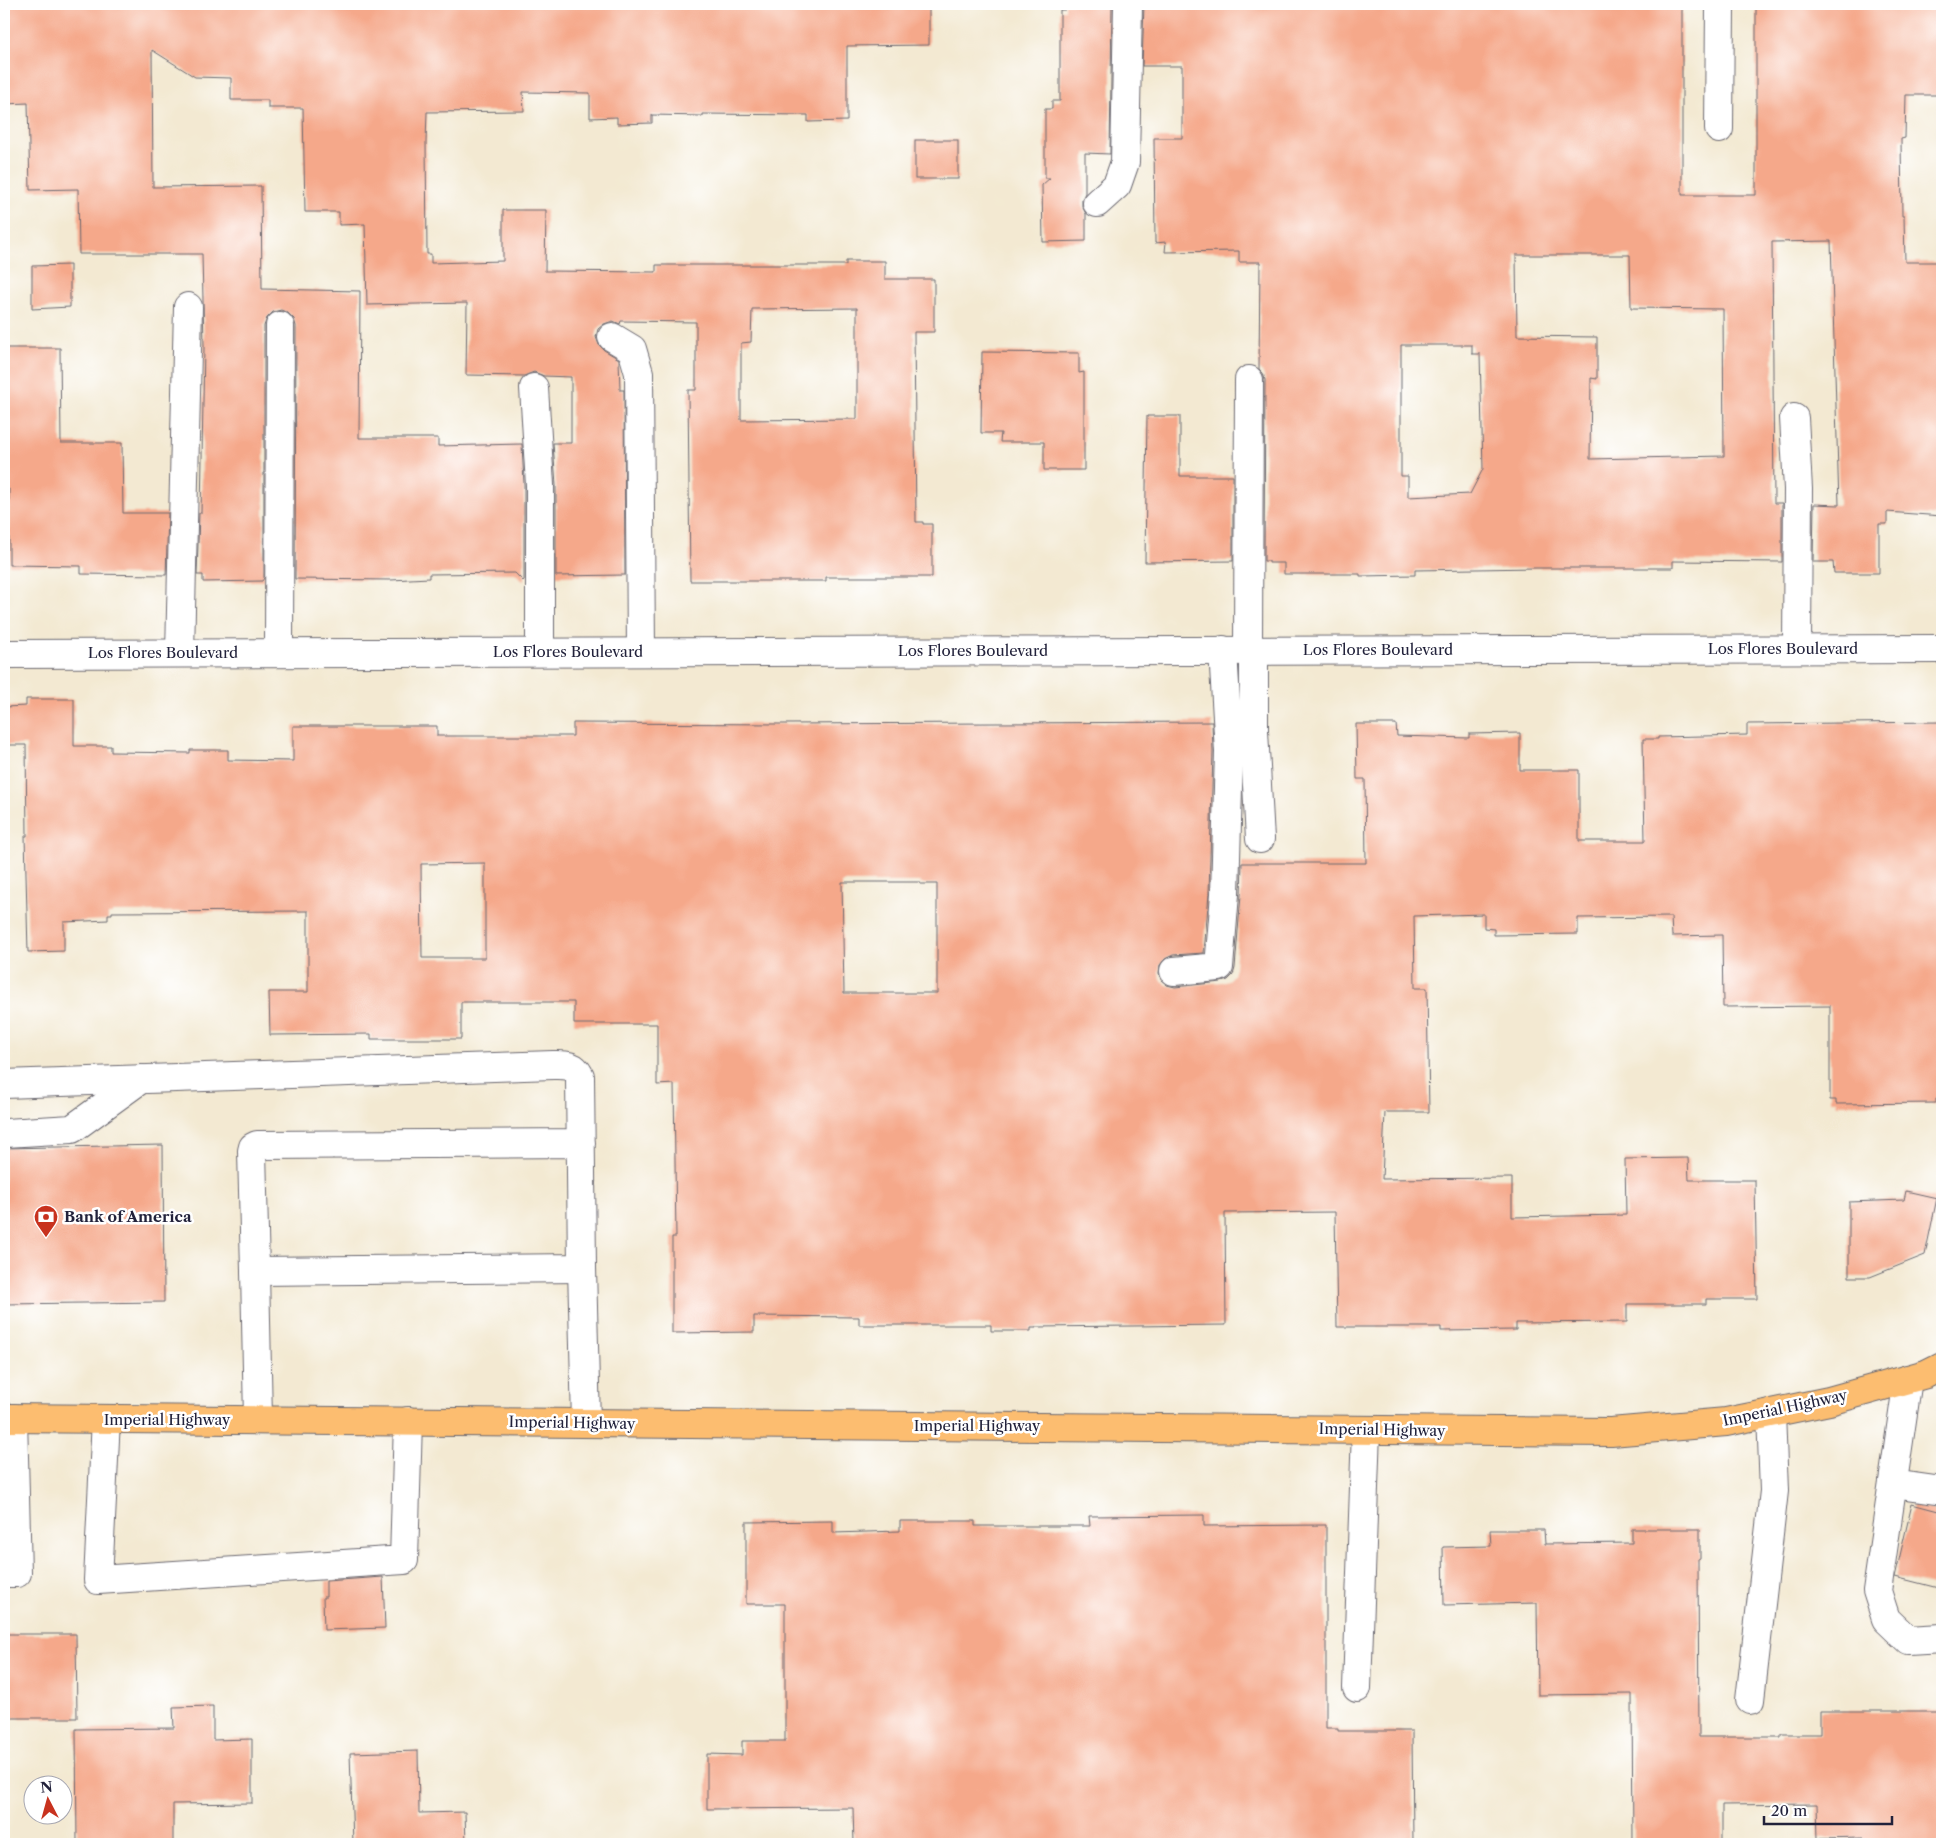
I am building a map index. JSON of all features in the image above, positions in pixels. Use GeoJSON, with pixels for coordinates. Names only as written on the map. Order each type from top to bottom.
{"type":"FeatureCollection","features":[{"type":"Feature","properties":{"kind":"main road","name":"Imperial Highway"},"geometry":{"type":"LineString","coordinates":[[8,1418],[1612,1432],[1726,1422],[1771,1413],[1829,1401],[1926,1374],[1942,1366]]}},
{"type":"Feature","properties":{"kind":"street"},"geometry":{"type":"LineString","coordinates":[[1097,203],[1117,185],[1125,162],[1128,4]]}},
{"type":"Feature","properties":{"kind":"street"},"geometry":{"type":"LineString","coordinates":[[1719,129],[1720,4]]}},
{"type":"Feature","properties":{"kind":"street"},"geometry":{"type":"LineString","coordinates":[[180,654],[188,307]]}},
{"type":"Feature","properties":{"kind":"street"},"geometry":{"type":"LineString","coordinates":[[279,653],[280,326]]}},
{"type":"Feature","properties":{"kind":"street"},"geometry":{"type":"LineString","coordinates":[[612,337],[632,349],[639,374],[641,652]]}},
{"type":"Feature","properties":{"kind":"street"},"geometry":{"type":"LineString","coordinates":[[1174,971],[1219,967],[1225,894],[1229,752],[1242,650],[1249,380]]}},
{"type":"Feature","properties":{"kind":"street"},"geometry":{"type":"LineString","coordinates":[[534,388],[540,485],[540,652]]}},
{"type":"Feature","properties":{"kind":"street"},"geometry":{"type":"LineString","coordinates":[[1794,418],[1798,489],[1798,649]]}},
{"type":"Feature","properties":{"kind":"street","name":"Los Flores Boulevard"},"geometry":{"type":"LineString","coordinates":[[4,654],[1942,648]]}},
{"type":"Feature","properties":{"kind":"street"},"geometry":{"type":"LineString","coordinates":[[1242,650],[1254,731],[1260,839]]}},
{"type":"Feature","properties":{"kind":"street"},"geometry":{"type":"LineString","coordinates":[[4,1084],[59,1084],[141,1079],[570,1066],[576,1069],[580,1076],[586,1423]]}},
{"type":"Feature","properties":{"kind":"street"},"geometry":{"type":"LineString","coordinates":[[6,1133],[72,1129],[141,1079]]}},
{"type":"Feature","properties":{"kind":"street"},"geometry":{"type":"LineString","coordinates":[[258,1420],[253,1147],[257,1145],[581,1143]]}},
{"type":"Feature","properties":{"kind":"street"},"geometry":{"type":"LineString","coordinates":[[255,1271],[582,1268]]}},
{"type":"Feature","properties":{"kind":"street"},"geometry":{"type":"LineString","coordinates":[[1908,1378],[1877,1591],[1886,1619],[1908,1640],[1942,1638]]}},
{"type":"Feature","properties":{"kind":"street"},"geometry":{"type":"LineString","coordinates":[[1750,1700],[1774,1490],[1771,1413]]}},
{"type":"Feature","properties":{"kind":"street"},"geometry":{"type":"LineString","coordinates":[[4,1573],[17,1573],[8,1418]]}},
{"type":"Feature","properties":{"kind":"street"},"geometry":{"type":"LineString","coordinates":[[106,1419],[98,1580],[404,1560],[408,1421]]}},
{"type":"Feature","properties":{"kind":"street"},"geometry":{"type":"LineString","coordinates":[[1357,1688],[1366,1430]]}},
{"type":"Feature","properties":{"kind":"street"},"geometry":{"type":"LineString","coordinates":[[1893,1484],[1942,1491]]}},
{"type":"Feature","properties":{"kind":"building"},"geometry":{"type":"Polygon","coordinates":[[[4,4],[929,4],[929,45],[847,46],[847,121],[808,122],[808,115],[703,114],[703,116],[652,115],[652,123],[617,124],[617,117],[590,118],[590,93],[523,92],[524,111],[427,112],[426,142],[427,254],[431,254],[431,263],[503,261],[503,210],[546,210],[545,271],[656,272],[656,265],[846,265],[846,261],[885,261],[885,279],[934,279],[934,332],[914,332],[916,522],[932,524],[932,577],[826,577],[826,581],[690,581],[688,390],[696,390],[696,322],[621,321],[620,324],[613,321],[604,324],[598,329],[596,337],[599,345],[604,350],[619,359],[620,390],[624,390],[625,575],[556,576],[556,485],[553,443],[571,443],[571,377],[544,376],[534,372],[524,376],[466,375],[467,303],[367,305],[365,224],[339,225],[339,212],[305,212],[303,108],[268,108],[268,100],[231,100],[231,78],[195,77],[152,50],[153,187],[261,186],[262,289],[360,291],[359,438],[438,438],[438,446],[522,444],[524,485],[523,581],[515,573],[429,574],[429,578],[391,580],[295,579],[296,326],[294,319],[288,313],[281,310],[273,312],[267,318],[264,326],[264,578],[262,581],[203,582],[203,575],[197,575],[199,513],[201,513],[204,346],[202,254],[79,254],[78,189],[30,190],[28,103],[4,104],[4,4]],[[857,308],[752,309],[751,342],[741,343],[741,420],[857,419],[857,308]]]}},
{"type":"Feature","properties":{"kind":"building"},"geometry":{"type":"Polygon","coordinates":[[[1065,4],[1112,4],[1110,154],[1085,153],[1085,193],[1082,199],[1082,206],[1086,214],[1086,241],[1043,242],[1042,185],[1050,178],[1045,178],[1045,109],[1052,109],[1052,101],[1060,101],[1060,10],[1065,10],[1065,4]]]}},
{"type":"Feature","properties":{"kind":"building"},"geometry":{"type":"Polygon","coordinates":[[[1144,4],[1682,4],[1682,195],[1756,195],[1756,4],[1942,4],[1942,95],[1906,95],[1905,138],[1901,139],[1902,216],[1904,216],[1905,262],[1942,262],[1942,516],[1887,512],[1887,524],[1879,524],[1879,573],[1834,573],[1833,562],[1813,562],[1814,504],[1839,505],[1831,241],[1772,242],[1774,503],[1782,503],[1782,562],[1673,561],[1673,568],[1415,570],[1415,575],[1284,574],[1284,563],[1264,561],[1265,380],[1263,373],[1259,369],[1260,262],[1239,262],[1239,251],[1165,252],[1166,242],[1155,243],[1154,138],[1182,138],[1182,66],[1142,66],[1144,4]],[[1516,255],[1517,336],[1597,337],[1597,379],[1591,378],[1590,459],[1724,456],[1723,309],[1631,308],[1630,255],[1516,255]],[[1401,345],[1401,476],[1408,476],[1408,497],[1470,494],[1483,469],[1480,354],[1472,354],[1472,345],[1401,345]]]}},
{"type":"Feature","properties":{"kind":"building"},"geometry":{"type":"Polygon","coordinates":[[[915,140],[958,140],[958,179],[915,179],[915,140]]]}},
{"type":"Feature","properties":{"kind":"building"},"geometry":{"type":"Polygon","coordinates":[[[70,265],[70,307],[32,309],[32,266],[70,265]]]}},
{"type":"Feature","properties":{"kind":"building"},"geometry":{"type":"Polygon","coordinates":[[[4,348],[60,348],[61,443],[122,443],[123,513],[168,513],[166,575],[81,574],[81,566],[9,565],[9,489],[4,489],[4,348]]]}},
{"type":"Feature","properties":{"kind":"building"},"geometry":{"type":"Polygon","coordinates":[[[982,352],[1079,353],[1079,373],[1084,372],[1084,470],[1044,470],[1044,442],[1000,442],[1001,433],[981,433],[982,352]]]}},
{"type":"Feature","properties":{"kind":"building"},"geometry":{"type":"Polygon","coordinates":[[[1147,416],[1180,416],[1180,476],[1233,476],[1233,561],[1145,562],[1147,416]]]}},
{"type":"Feature","properties":{"kind":"building"},"geometry":{"type":"Polygon","coordinates":[[[26,699],[74,699],[74,746],[111,746],[111,752],[190,753],[190,750],[228,750],[228,760],[293,761],[293,726],[437,726],[437,736],[573,736],[573,723],[1212,722],[1213,752],[1209,893],[1204,953],[1173,955],[1165,959],[1160,965],[1159,973],[1161,980],[1167,985],[1175,987],[1221,982],[1228,980],[1233,975],[1241,895],[1242,863],[1366,863],[1365,779],[1357,779],[1356,724],[1396,724],[1397,736],[1469,738],[1469,734],[1520,733],[1520,770],[1579,770],[1579,841],[1645,841],[1643,739],[1747,735],[1747,724],[1942,722],[1941,1099],[1936,1099],[1936,1103],[1836,1104],[1836,1100],[1830,1100],[1830,1006],[1723,1007],[1722,935],[1672,936],[1671,917],[1578,918],[1578,934],[1494,935],[1494,929],[1484,928],[1484,914],[1414,916],[1415,988],[1427,988],[1429,1112],[1385,1112],[1382,1179],[1512,1178],[1512,1217],[1626,1215],[1625,1159],[1688,1158],[1689,1180],[1755,1180],[1757,1299],[1706,1299],[1706,1304],[1627,1304],[1627,1322],[1516,1323],[1516,1330],[1441,1331],[1441,1327],[1337,1327],[1335,1212],[1225,1213],[1226,1325],[1036,1327],[1031,1328],[1031,1331],[991,1331],[991,1325],[859,1325],[859,1317],[754,1316],[754,1332],[672,1333],[672,1237],[676,1237],[674,1084],[657,1085],[657,1024],[574,1024],[574,1002],[461,1002],[461,1039],[371,1039],[371,1034],[270,1035],[269,992],[308,992],[308,911],[112,912],[112,914],[108,914],[108,920],[64,922],[64,951],[28,952],[25,836],[27,836],[26,745],[4,745],[4,707],[26,706],[26,699]],[[485,863],[421,864],[422,958],[485,958],[485,863]],[[842,882],[844,993],[937,993],[937,884],[920,884],[920,882],[842,882]]]}},
{"type":"Feature","properties":{"kind":"building"},"geometry":{"type":"Polygon","coordinates":[[[163,1145],[164,1302],[4,1304],[4,1148],[163,1145]]]}},
{"type":"Feature","properties":{"kind":"building"},"geometry":{"type":"Polygon","coordinates":[[[1906,1191],[1937,1198],[1925,1255],[1870,1277],[1849,1277],[1849,1202],[1904,1200],[1906,1191]]]}},
{"type":"Feature","properties":{"kind":"building"},"geometry":{"type":"Polygon","coordinates":[[[1912,1504],[1942,1512],[1942,1589],[1895,1577],[1912,1504]]]}},
{"type":"Feature","properties":{"kind":"building"},"geometry":{"type":"Polygon","coordinates":[[[1204,1515],[1204,1526],[1326,1525],[1326,1728],[1338,1728],[1338,1731],[1412,1731],[1413,1844],[854,1844],[853,1808],[707,1809],[707,1754],[742,1755],[742,1741],[785,1741],[785,1604],[746,1604],[746,1522],[833,1521],[833,1533],[900,1531],[900,1521],[975,1521],[975,1526],[1090,1526],[1089,1516],[1204,1515]]]}},
{"type":"Feature","properties":{"kind":"building"},"geometry":{"type":"Polygon","coordinates":[[[1632,1529],[1700,1529],[1700,1559],[1698,1560],[1699,1737],[1781,1737],[1781,1734],[1820,1734],[1820,1711],[1942,1711],[1942,1844],[1864,1844],[1863,1838],[1818,1839],[1817,1804],[1722,1805],[1722,1844],[1633,1844],[1632,1694],[1538,1695],[1537,1603],[1444,1605],[1443,1547],[1491,1546],[1490,1530],[1544,1530],[1545,1544],[1632,1543],[1632,1529]]]}},
{"type":"Feature","properties":{"kind":"building"},"geometry":{"type":"Polygon","coordinates":[[[383,1577],[385,1628],[324,1630],[323,1597],[326,1597],[326,1581],[383,1577]]]}},
{"type":"Feature","properties":{"kind":"building"},"geometry":{"type":"Polygon","coordinates":[[[4,1634],[76,1634],[77,1718],[4,1718],[4,1634]]]}},
{"type":"Feature","properties":{"kind":"building"},"geometry":{"type":"Polygon","coordinates":[[[213,1706],[213,1740],[252,1739],[252,1803],[173,1804],[173,1844],[77,1844],[76,1729],[174,1728],[173,1707],[213,1706]]]}},
{"type":"Feature","properties":{"kind":"building"},"geometry":{"type":"Polygon","coordinates":[[[418,1751],[419,1813],[465,1812],[466,1844],[353,1844],[350,1753],[418,1751]]]}},
{"type":"Feature","properties":{"kind":"place","name":"Bank of America"},"geometry":{"type":"Point","coordinates":[46,1238]}}]}
